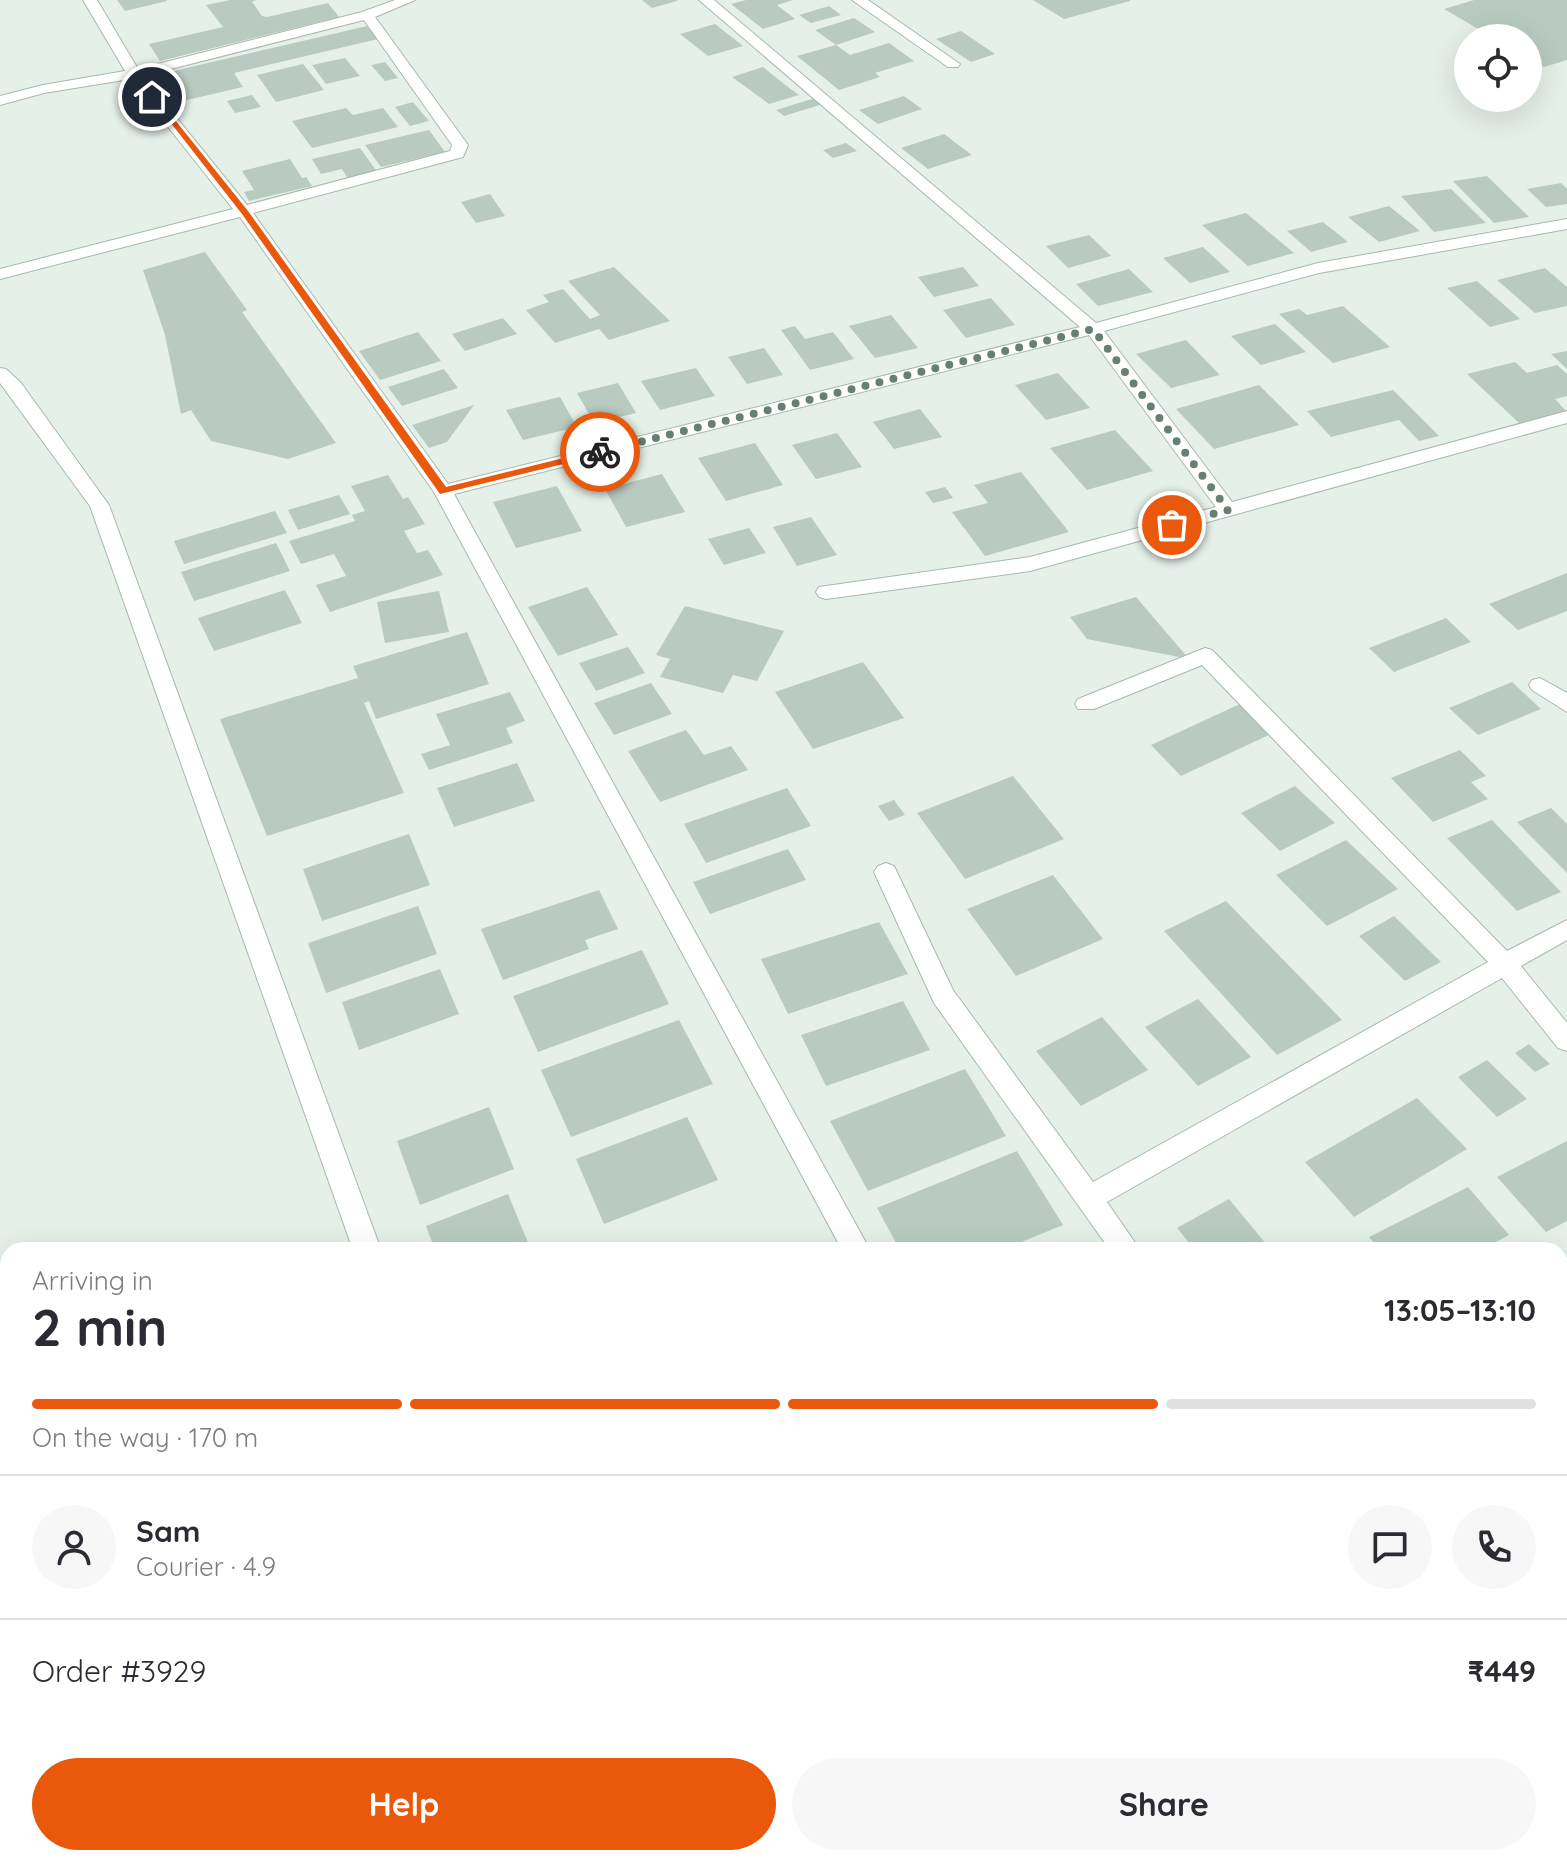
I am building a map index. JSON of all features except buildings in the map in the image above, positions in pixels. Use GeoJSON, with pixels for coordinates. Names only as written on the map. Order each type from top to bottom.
{"type":"FeatureCollection","features":[{"type":"Feature","properties":{"kind":"street"},"geometry":{"type":"LineString","coordinates":[[90,0],[134,74],[245,213],[443,491],[852,1242]]}},
{"type":"Feature","properties":{"kind":"street"},"geometry":{"type":"LineString","coordinates":[[0,101],[43,89],[134,74],[367,15],[408,0]]}},
{"type":"Feature","properties":{"kind":"street"},"geometry":{"type":"LineString","coordinates":[[706,0],[1093,329],[1228,510]]}},
{"type":"Feature","properties":{"kind":"street"},"geometry":{"type":"LineString","coordinates":[[859,0],[953,64]]}},
{"type":"Feature","properties":{"kind":"street"},"geometry":{"type":"LineString","coordinates":[[0,274],[245,213],[457,154],[460,145],[367,15]]}},
{"type":"Feature","properties":{"kind":"street"},"geometry":{"type":"LineString","coordinates":[[443,491],[1093,329],[1318,268],[1567,224]]}},
{"type":"Feature","properties":{"kind":"street"},"geometry":{"type":"LineString","coordinates":[[0,373],[15,387],[99,505],[364,1242]]}},
{"type":"Feature","properties":{"kind":"street"},"geometry":{"type":"LineString","coordinates":[[826,592],[1030,564],[1567,417]]}},
{"type":"Feature","properties":{"kind":"street"},"geometry":{"type":"LineString","coordinates":[[1086,704],[1205,655],[1505,964],[1567,1041]]}},
{"type":"Feature","properties":{"kind":"street"},"geometry":{"type":"LineString","coordinates":[[1540,685],[1567,704]]}},
{"type":"Feature","properties":{"kind":"street"},"geometry":{"type":"LineString","coordinates":[[886,872],[943,996],[1120,1242]]}},
{"type":"Feature","properties":{"kind":"street"},"geometry":{"type":"LineString","coordinates":[[1089,1198],[1567,929]]}},
{"type":"Feature","properties":{"kind":"way so far"},"geometry":{"type":"LineString","coordinates":[[600,452],[1093,329],[1228,510],[1172,525]]}},
{"type":"Feature","properties":{"kind":"route"},"geometry":{"type":"LineString","coordinates":[[152,97],[245,213],[443,491],[600,452]]}}]}
